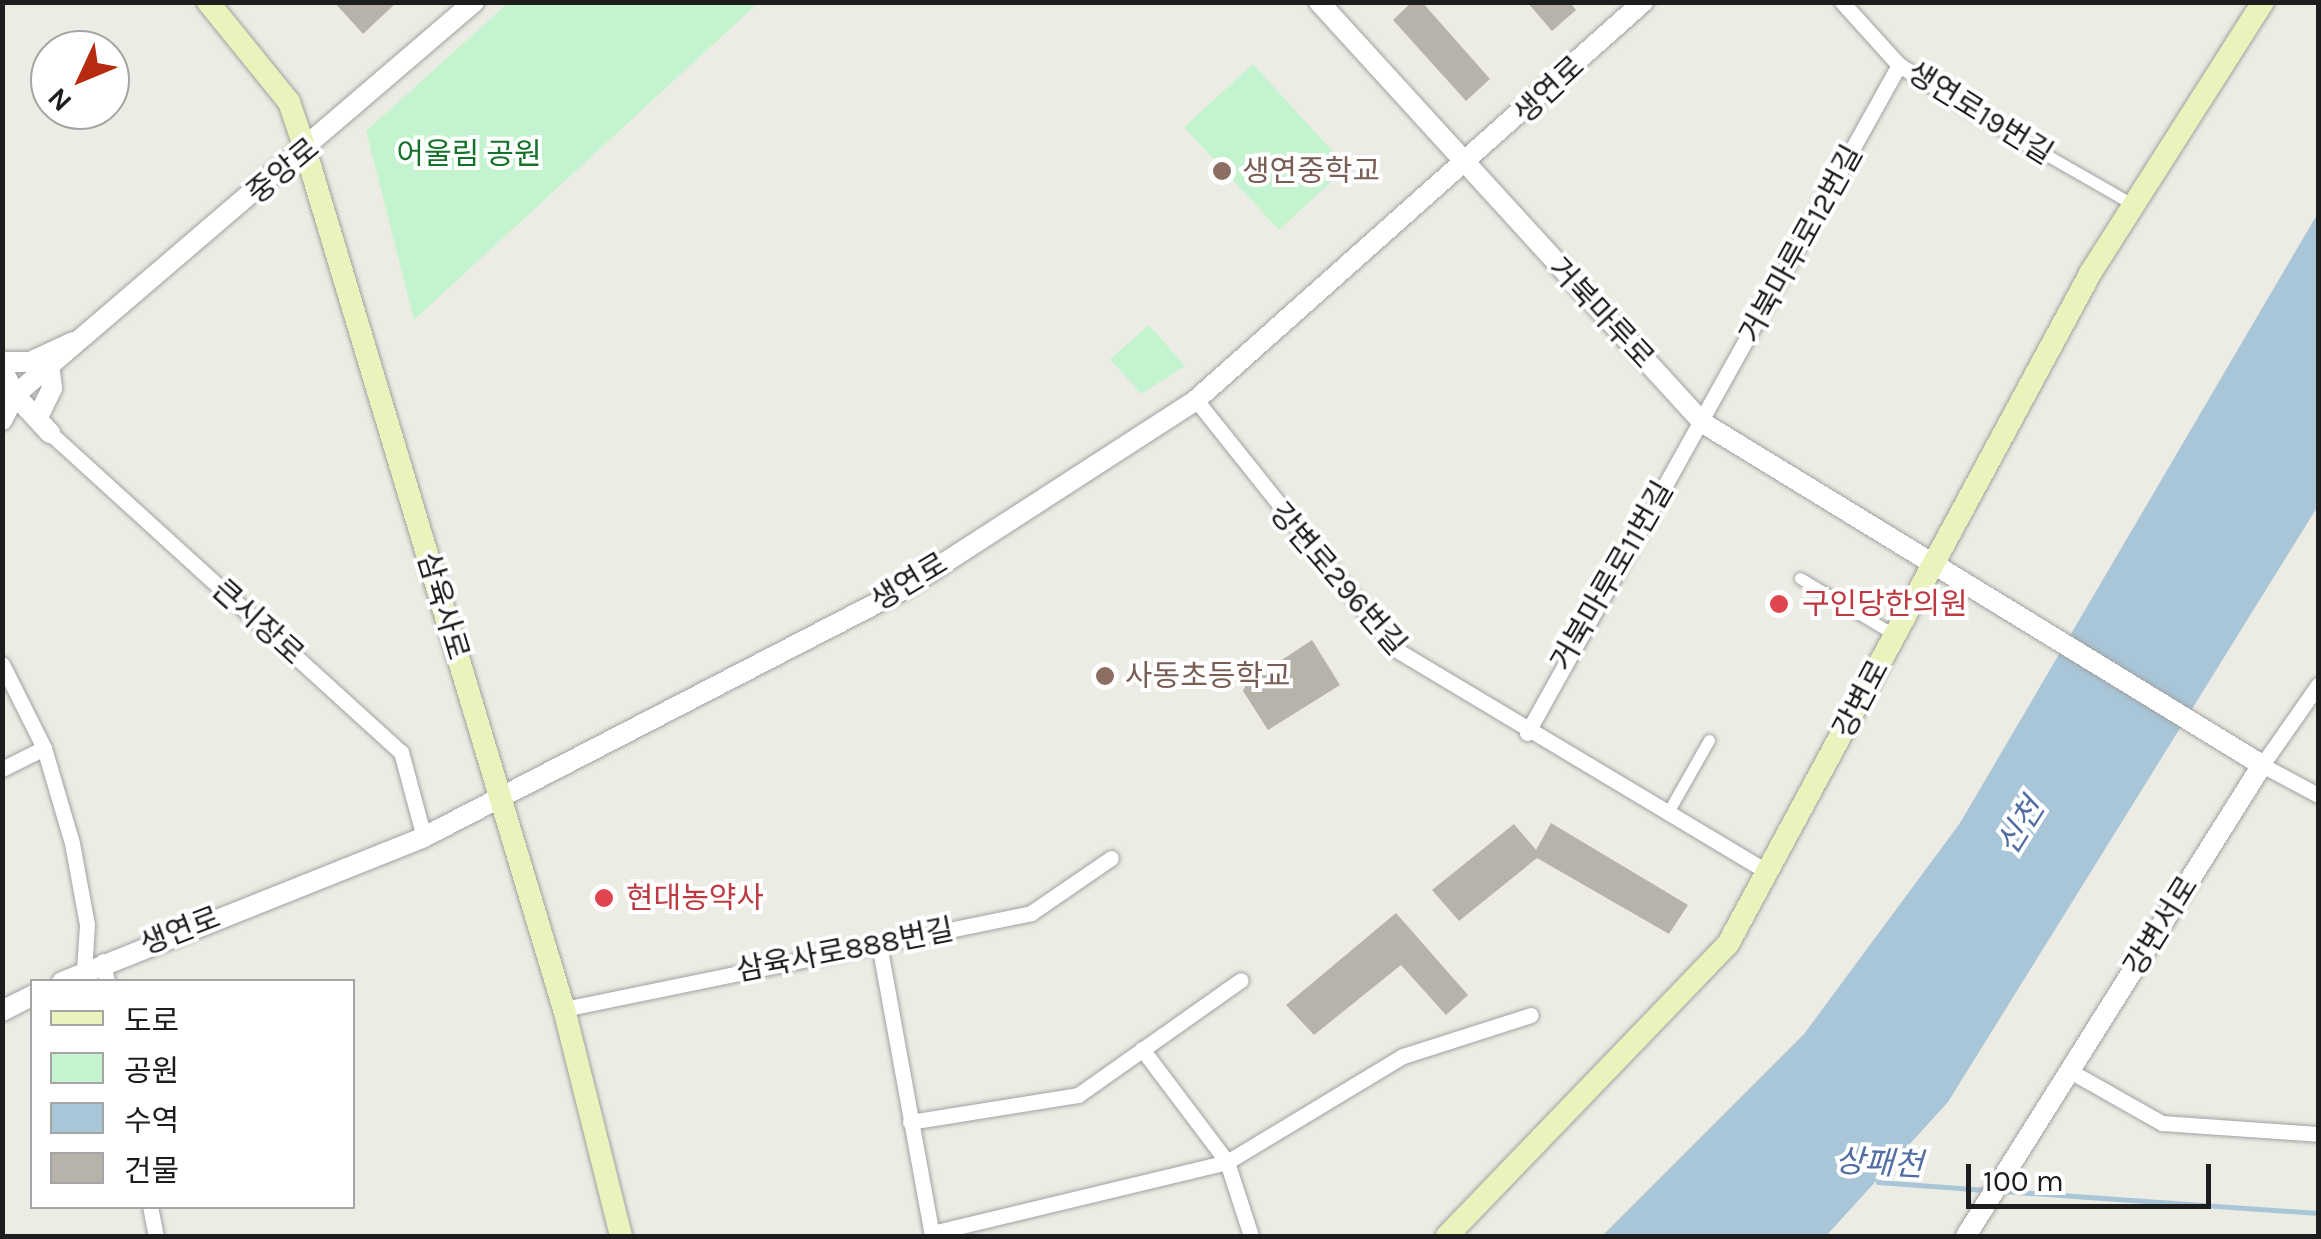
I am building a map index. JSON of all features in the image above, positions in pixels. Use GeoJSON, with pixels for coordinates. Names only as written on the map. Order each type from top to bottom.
{"type":"FeatureCollection","features":[{"type":"Feature","properties":{"kind":"main road","name":"삼육사로"},"geometry":{"type":"LineString","coordinates":[[208,2],[289,102],[306,152],[564,1009],[621,1236]]}},
{"type":"Feature","properties":{"kind":"main road","name":"강변로"},"geometry":{"type":"LineString","coordinates":[[1447,1236],[1728,944],[1932,566],[2134,205],[2263,2]]}},
{"type":"Feature","properties":{"kind":"street","name":"중앙로"},"geometry":{"type":"LineString","coordinates":[[88,335],[306,152],[474,2]]}},
{"type":"Feature","properties":{"kind":"street","name":"거북마루로"},"geometry":{"type":"LineString","coordinates":[[1320,2],[1466,167],[1703,423],[2262,764]]}},
{"type":"Feature","properties":{"kind":"street","name":"생연로"},"geometry":{"type":"LineString","coordinates":[[68,979],[84,970],[106,971],[424,837],[904,589],[1196,400],[1466,167],[1643,2]]}},
{"type":"Feature","properties":{"kind":"street","name":"생연로19번길"},"geometry":{"type":"LineString","coordinates":[[1842,2],[1899,65],[2134,205]]}},
{"type":"Feature","properties":{"kind":"street","name":"거북마루로12번길"},"geometry":{"type":"LineString","coordinates":[[1703,423],[1899,65]]}},
{"type":"Feature","properties":{"kind":"street"},"geometry":{"type":"LineString","coordinates":[[44,425],[15,395],[2,366],[30,362],[88,335]]}},
{"type":"Feature","properties":{"kind":"street"},"geometry":{"type":"LineString","coordinates":[[44,425],[27,418],[4,419],[15,395],[50,371],[88,335]]}},
{"type":"Feature","properties":{"kind":"street"},"geometry":{"type":"LineString","coordinates":[[44,425],[52,388],[50,371]]}},
{"type":"Feature","properties":{"kind":"street","name":"강변로296번길"},"geometry":{"type":"LineString","coordinates":[[1196,400],[1395,649],[1526,733],[1768,872]]}},
{"type":"Feature","properties":{"kind":"street","name":"거북마루로11번길"},"geometry":{"type":"LineString","coordinates":[[1526,733],[1703,423]]}},
{"type":"Feature","properties":{"kind":"street","name":"큰시장로"},"geometry":{"type":"LineString","coordinates":[[44,425],[400,752],[424,837]]}},
{"type":"Feature","properties":{"kind":"street"},"geometry":{"type":"LineString","coordinates":[[1800,578],[1895,635]]}},
{"type":"Feature","properties":{"kind":"street"},"geometry":{"type":"LineString","coordinates":[[2,664],[44,748],[87,925],[84,970]]}},
{"type":"Feature","properties":{"kind":"street"},"geometry":{"type":"LineString","coordinates":[[2318,685],[2262,764],[2318,794]]}},
{"type":"Feature","properties":{"kind":"street"},"geometry":{"type":"LineString","coordinates":[[1666,814],[1709,740]]}},
{"type":"Feature","properties":{"kind":"street"},"geometry":{"type":"LineString","coordinates":[[2,769],[44,748]]}},
{"type":"Feature","properties":{"kind":"street","name":"강변서로"},"geometry":{"type":"LineString","coordinates":[[1966,1236],[2262,764]]}},
{"type":"Feature","properties":{"kind":"street","name":"삼육사로888번길"},"geometry":{"type":"LineString","coordinates":[[564,1009],[1031,912],[1111,858]]}},
{"type":"Feature","properties":{"kind":"street"},"geometry":{"type":"LineString","coordinates":[[879,944],[932,1235],[1226,1162],[1404,1056],[1531,1014]]}},
{"type":"Feature","properties":{"kind":"street"},"geometry":{"type":"LineString","coordinates":[[910,1122],[1078,1095],[1242,980]]}},
{"type":"Feature","properties":{"kind":"street"},"geometry":{"type":"LineString","coordinates":[[2,1012],[30,997]]}},
{"type":"Feature","properties":{"kind":"street"},"geometry":{"type":"LineString","coordinates":[[1142,1049],[1226,1162],[1251,1236]]}},
{"type":"Feature","properties":{"kind":"street"},"geometry":{"type":"LineString","coordinates":[[2064,1078],[2162,1123],[2318,1134]]}},
{"type":"Feature","properties":{"kind":"street"},"geometry":{"type":"LineString","coordinates":[[151,1209],[156,1236]]}},
{"type":"Feature","properties":{"kind":"green space","name":"어울림 공원"},"geometry":{"type":"Polygon","coordinates":[[[508,3],[758,3],[414,320],[366,131],[508,3]]]}},
{"type":"Feature","properties":{"kind":"green space"},"geometry":{"type":"Polygon","coordinates":[[[1253,64],[1347,167],[1279,230],[1184,127],[1253,64]]]}},
{"type":"Feature","properties":{"kind":"green space"},"geometry":{"type":"Polygon","coordinates":[[[1149,325],[1185,366],[1141,394],[1110,359],[1149,325]]]}},
{"type":"Feature","properties":{"kind":"water","name":"신천"},"geometry":{"type":"Polygon","coordinates":[[[2318,213],[2318,506],[1948,1102],[1826,1236],[1602,1236],[1804,1034],[1960,823],[2318,213]]]}},
{"type":"Feature","properties":{"kind":"building"},"geometry":{"type":"Polygon","coordinates":[[[334,2],[397,2],[363,34],[334,2]]]}},
{"type":"Feature","properties":{"kind":"building"},"geometry":{"type":"Polygon","coordinates":[[[1412,2],[1422,2],[1490,79],[1466,101],[1393,20],[1412,2]]]}},
{"type":"Feature","properties":{"kind":"building"},"geometry":{"type":"Polygon","coordinates":[[[1527,2],[1570,2],[1576,10],[1552,31],[1527,2]]]}},
{"type":"Feature","properties":{"kind":"building"},"geometry":{"type":"Polygon","coordinates":[[[1312,640],[1340,685],[1268,730],[1243,691],[1247,683],[1312,640]]]}},
{"type":"Feature","properties":{"kind":"building"},"geometry":{"type":"Polygon","coordinates":[[[1551,823],[1688,905],[1669,934],[1537,858],[1459,921],[1432,890],[1514,824],[1536,850],[1551,823]]]}},
{"type":"Feature","properties":{"kind":"building"},"geometry":{"type":"Polygon","coordinates":[[[1396,913],[1468,995],[1446,1015],[1401,965],[1314,1035],[1286,1005],[1396,913]]]}},
{"type":"Feature","properties":{"kind":"waterway"},"geometry":{"type":"LineString","coordinates":[[1878,1182],[1986,1190]]}},
{"type":"Feature","properties":{"kind":"waterway","name":"상패천"},"geometry":{"type":"LineString","coordinates":[[2002,1191],[2318,1213]]}},
{"type":"Feature","properties":{"kind":"place","name":"생연중학교"},"geometry":{"type":"Point","coordinates":[1222,171]}},
{"type":"Feature","properties":{"kind":"place","name":"구인당한의원"},"geometry":{"type":"Point","coordinates":[1779,604]}},
{"type":"Feature","properties":{"kind":"place","name":"사동초등학교"},"geometry":{"type":"Point","coordinates":[1105,676]}},
{"type":"Feature","properties":{"kind":"place","name":"현대농약사"},"geometry":{"type":"Point","coordinates":[604,898]}}]}
